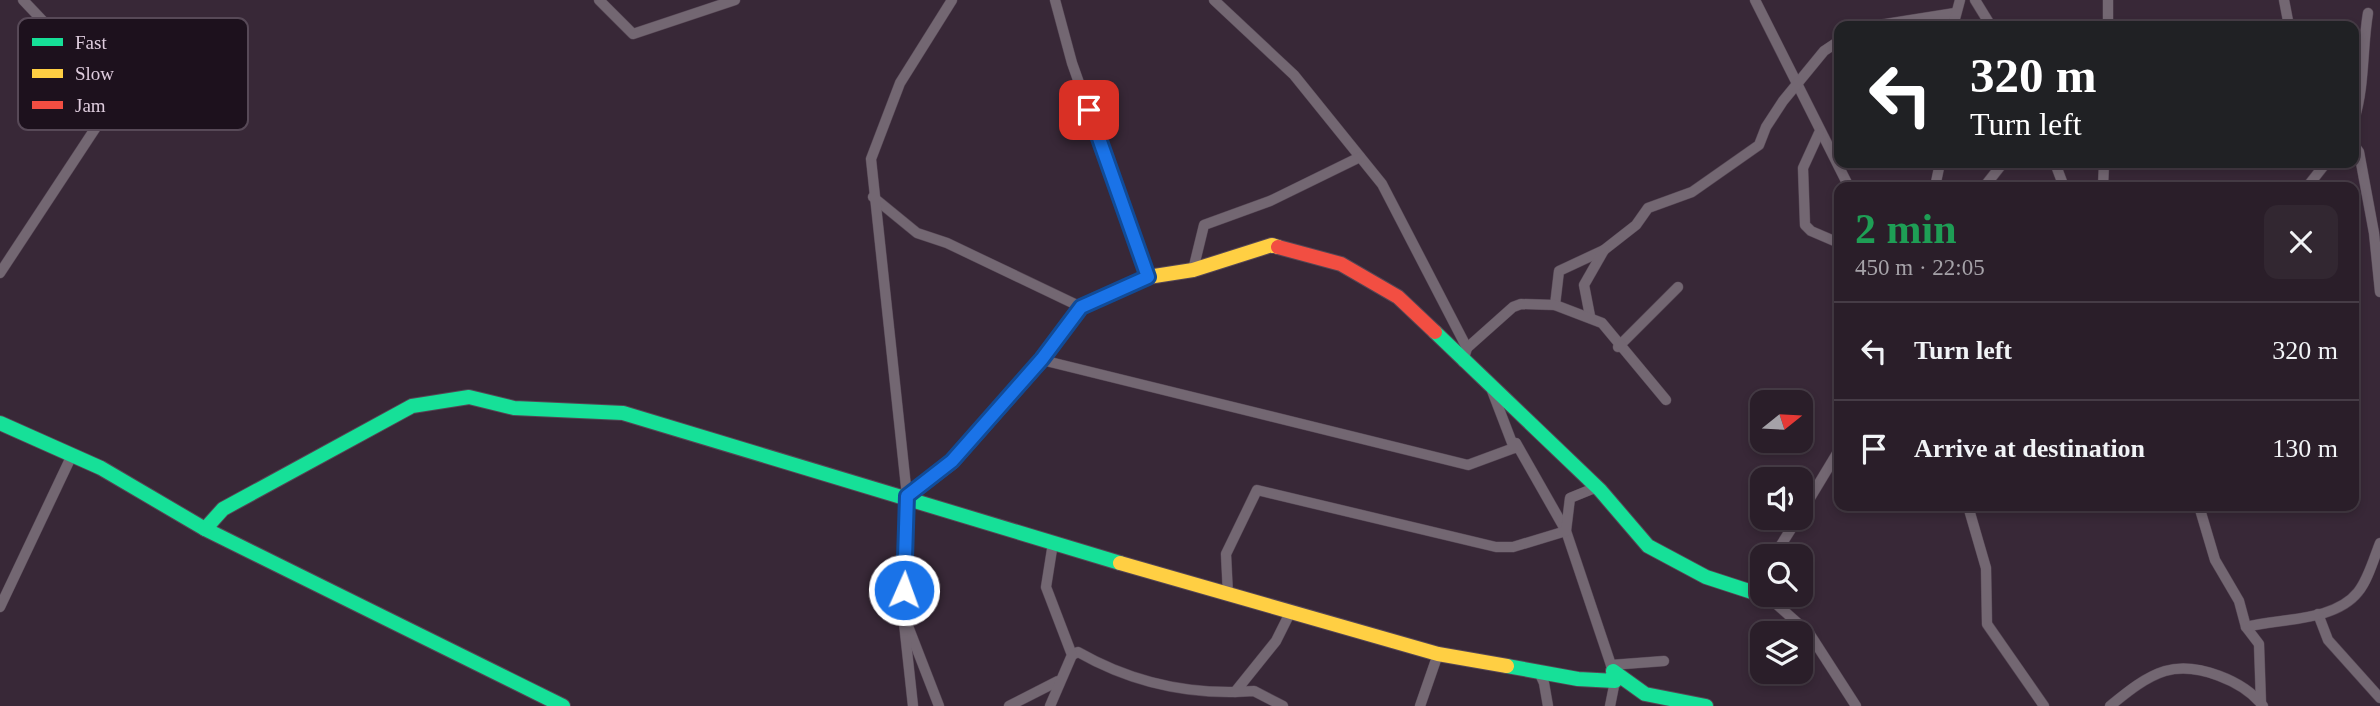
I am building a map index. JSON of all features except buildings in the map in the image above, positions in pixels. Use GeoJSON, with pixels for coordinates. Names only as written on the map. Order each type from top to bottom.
{"type":"FeatureCollection","features":[{"type":"Feature","properties":{"kind":"street"},"geometry":{"type":"LineString","coordinates":[[23,0],[41,18]]}},
{"type":"Feature","properties":{"kind":"street"},"geometry":{"type":"LineString","coordinates":[[599,0],[633,34],[735,0]]}},
{"type":"Feature","properties":{"kind":"street"},"geometry":{"type":"LineString","coordinates":[[913,706],[903,614],[907,496],[871,159],[900,83],[951,0]]}},
{"type":"Feature","properties":{"kind":"street"},"geometry":{"type":"LineString","coordinates":[[1055,0],[1072,63],[1148,277]]}},
{"type":"Feature","properties":{"kind":"street"},"geometry":{"type":"LineString","coordinates":[[1214,0],[1294,75],[1382,184],[1465,355]]}},
{"type":"Feature","properties":{"kind":"street"},"geometry":{"type":"LineString","coordinates":[[1755,0],[1834,160]]}},
{"type":"Feature","properties":{"kind":"street"},"geometry":{"type":"LineString","coordinates":[[1954,21],[1960,0]]}},
{"type":"Feature","properties":{"kind":"street"},"geometry":{"type":"LineString","coordinates":[[1975,0],[1989,21]]}},
{"type":"Feature","properties":{"kind":"street"},"geometry":{"type":"LineString","coordinates":[[2108,0],[2108,21]]}},
{"type":"Feature","properties":{"kind":"street"},"geometry":{"type":"LineString","coordinates":[[2284,0],[2288,21]]}},
{"type":"Feature","properties":{"kind":"street"},"geometry":{"type":"LineString","coordinates":[[1905,21],[1955,13]]}},
{"type":"Feature","properties":{"kind":"street"},"geometry":{"type":"LineString","coordinates":[[2359,97],[2362,45],[2368,13]]}},
{"type":"Feature","properties":{"kind":"street"},"geometry":{"type":"LineString","coordinates":[[1555,305],[1559,271],[1604,250],[1636,225],[1648,208],[1692,192],[1759,145],[1766,127],[1783,101],[1824,51],[1834,44]]}},
{"type":"Feature","properties":{"kind":"street"},"geometry":{"type":"LineString","coordinates":[[0,273],[94,130]]}},
{"type":"Feature","properties":{"kind":"street"},"geometry":{"type":"LineString","coordinates":[[1819,133],[1803,168],[1805,225],[1811,232],[1834,241]]}},
{"type":"Feature","properties":{"kind":"street"},"geometry":{"type":"LineString","coordinates":[[2359,152],[2374,233],[2380,292]]}},
{"type":"Feature","properties":{"kind":"street"},"geometry":{"type":"LineString","coordinates":[[1194,270],[1205,225],[1270,201],[1360,157]]}},
{"type":"Feature","properties":{"kind":"street"},"geometry":{"type":"LineString","coordinates":[[1988,182],[1999,168]]}},
{"type":"Feature","properties":{"kind":"street"},"geometry":{"type":"LineString","coordinates":[[2311,182],[2322,168]]}},
{"type":"Feature","properties":{"kind":"street"},"geometry":{"type":"LineString","coordinates":[[873,197],[917,233],[947,243],[1081,307]]}},
{"type":"Feature","properties":{"kind":"street"},"geometry":{"type":"LineString","coordinates":[[907,496],[952,461],[1042,359],[1081,307],[1148,277],[1194,270],[1272,246],[1340,264],[1398,297],[1465,355],[1488,381],[1597,486],[1648,546],[1706,577],[1750,590]]}},
{"type":"Feature","properties":{"kind":"street"},"geometry":{"type":"LineString","coordinates":[[1590,316],[1584,285],[1604,250]]}},
{"type":"Feature","properties":{"kind":"street"},"geometry":{"type":"LineString","coordinates":[[1618,347],[1678,287]]}},
{"type":"Feature","properties":{"kind":"street"},"geometry":{"type":"LineString","coordinates":[[1465,355],[1513,307],[1521,304],[1555,305],[1590,316],[1602,323],[1618,347],[1665,400]]}},
{"type":"Feature","properties":{"kind":"street"},"geometry":{"type":"LineString","coordinates":[[1042,359],[1468,465],[1514,448],[1516,443],[1566,531],[1613,672],[1610,706]]}},
{"type":"Feature","properties":{"kind":"street"},"geometry":{"type":"LineString","coordinates":[[1488,381],[1514,448]]}},
{"type":"Feature","properties":{"kind":"street"},"geometry":{"type":"LineString","coordinates":[[205,529],[223,509],[369,427],[412,407],[470,397],[514,408],[623,413],[907,496],[1227,595],[1438,654],[1578,679],[1664,661]]}},
{"type":"Feature","properties":{"kind":"street"},"geometry":{"type":"LineString","coordinates":[[0,423],[101,468],[205,529],[563,706]]}},
{"type":"Feature","properties":{"kind":"street"},"geometry":{"type":"LineString","coordinates":[[0,607],[72,455]]}},
{"type":"Feature","properties":{"kind":"street"},"geometry":{"type":"LineString","coordinates":[[1813,493],[1834,458]]}},
{"type":"Feature","properties":{"kind":"street"},"geometry":{"type":"LineString","coordinates":[[1566,531],[1570,498],[1597,486]]}},
{"type":"Feature","properties":{"kind":"street"},"geometry":{"type":"LineString","coordinates":[[1227,595],[1226,554],[1257,490],[1496,547],[1513,547],[1566,531]]}},
{"type":"Feature","properties":{"kind":"street"},"geometry":{"type":"LineString","coordinates":[[1969,511],[1986,568],[1987,624],[2045,706]]}},
{"type":"Feature","properties":{"kind":"street"},"geometry":{"type":"LineString","coordinates":[[2200,511],[2215,560],[2229,581],[2246,627],[2259,644],[2262,704]]}},
{"type":"Feature","properties":{"kind":"street"},"geometry":{"type":"LineString","coordinates":[[1053,543],[1046,587],[1072,655]]}},
{"type":"Feature","properties":{"kind":"street"},"geometry":{"type":"LineString","coordinates":[[2246,627],[2318,614],[2342,606],[2359,592],[2380,543]]}},
{"type":"Feature","properties":{"kind":"street"},"geometry":{"type":"LineString","coordinates":[[1777,607],[1809,633],[1856,706]]}},
{"type":"Feature","properties":{"kind":"street"},"geometry":{"type":"LineString","coordinates":[[1235,692],[1276,640],[1292,611]]}},
{"type":"Feature","properties":{"kind":"street"},"geometry":{"type":"LineString","coordinates":[[903,614],[939,706]]}},
{"type":"Feature","properties":{"kind":"street"},"geometry":{"type":"LineString","coordinates":[[2318,614],[2328,640],[2380,698]]}},
{"type":"Feature","properties":{"kind":"street"},"geometry":{"type":"LineString","coordinates":[[1050,706],[1058,681],[1072,655],[1078,652],[1115,673],[1204,693],[1254,691],[1283,706]]}},
{"type":"Feature","properties":{"kind":"street"},"geometry":{"type":"LineString","coordinates":[[1420,706],[1438,654]]}},
{"type":"Feature","properties":{"kind":"street"},"geometry":{"type":"LineString","coordinates":[[2110,706],[2132,688],[2165,671],[2189,669],[2227,678],[2262,704]]}},
{"type":"Feature","properties":{"kind":"street"},"geometry":{"type":"LineString","coordinates":[[1538,670],[1544,682],[1548,706]]}},
{"type":"Feature","properties":{"kind":"street"},"geometry":{"type":"LineString","coordinates":[[1613,672],[1645,694],[1706,706]]}},
{"type":"Feature","properties":{"kind":"street"},"geometry":{"type":"LineString","coordinates":[[1009,706],[1058,681]]}},
{"type":"Feature","properties":{"kind":"traffic: fast"},"geometry":{"type":"LineString","coordinates":[[1435,332],[1600,490],[1648,546],[1706,577],[1750,591]]}},
{"type":"Feature","properties":{"kind":"traffic: fast"},"geometry":{"type":"LineString","coordinates":[[205,529],[223,509],[412,406],[469,397],[514,408],[623,413],[1120,563]]}},
{"type":"Feature","properties":{"kind":"traffic: fast"},"geometry":{"type":"LineString","coordinates":[[0,423],[101,468],[205,529],[563,706]]}},
{"type":"Feature","properties":{"kind":"traffic: fast"},"geometry":{"type":"LineString","coordinates":[[1507,666],[1578,679],[1615,681],[1613,671],[1645,694],[1706,706]]}},
{"type":"Feature","properties":{"kind":"traffic: slow"},"geometry":{"type":"LineString","coordinates":[[907,496],[952,462],[1042,360],[1081,307],[1148,277],[1193,270],[1272,245],[1278,247]]}},
{"type":"Feature","properties":{"kind":"traffic: slow"},"geometry":{"type":"LineString","coordinates":[[1120,563],[1438,654],[1507,666]]}},
{"type":"Feature","properties":{"kind":"traffic: jam"},"geometry":{"type":"LineString","coordinates":[[1278,247],[1341,264],[1398,297],[1435,332]]}},
{"type":"Feature","properties":{"kind":"route"},"geometry":{"type":"LineString","coordinates":[[904,590],[907,496],[952,461],[1015,392],[1081,307],[1148,277],[1089,110]]}}]}
